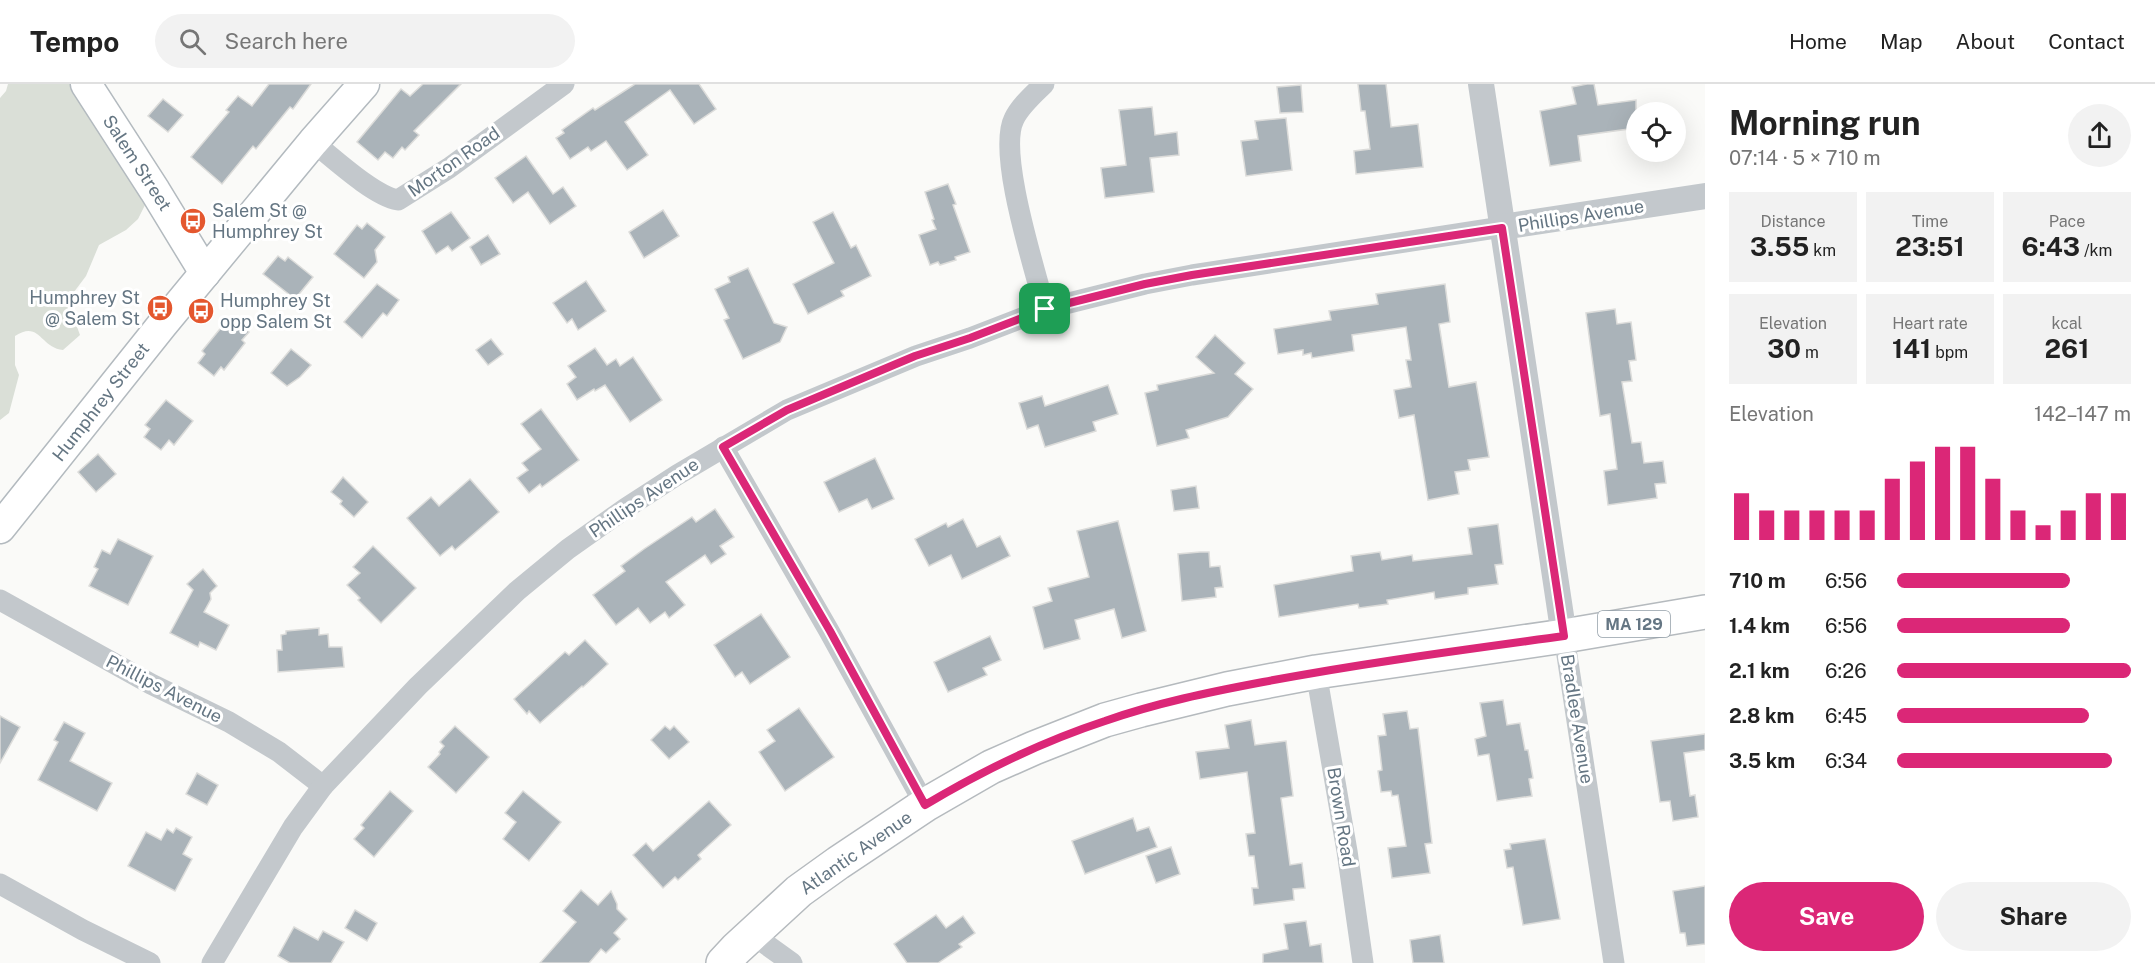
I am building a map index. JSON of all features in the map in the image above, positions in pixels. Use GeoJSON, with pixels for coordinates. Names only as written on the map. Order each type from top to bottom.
{"type":"FeatureCollection","features":[{"type":"Feature","properties":{"kind":"main road","name":"Salem Street"},"geometry":{"type":"LineString","coordinates":[[86,84],[155,190],[205,273]]}},
{"type":"Feature","properties":{"kind":"main road","name":"Humphrey Street"},"geometry":{"type":"LineString","coordinates":[[0,528],[205,273],[364,84]]}},
{"type":"Feature","properties":{"kind":"main road","name":"Atlantic Avenue"},"geometry":{"type":"LineString","coordinates":[[723,963],[799,891],[925,805],[991,767],[1105,720],[1227,689],[1316,672],[1564,636],[1705,612]]}},
{"type":"Feature","properties":{"kind":"street","name":"Morton Road"},"geometry":{"type":"LineString","coordinates":[[313,142],[370,187],[388,199],[398,200],[448,168],[564,84]]}},
{"type":"Feature","properties":{"kind":"street"},"geometry":{"type":"LineString","coordinates":[[1044,84],[1013,119],[1009,146],[1011,171],[1045,309]]}},
{"type":"Feature","properties":{"kind":"street","name":"Bradlee Avenue"},"geometry":{"type":"LineString","coordinates":[[1481,84],[1614,963]]}},
{"type":"Feature","properties":{"kind":"street","name":"Phillips Avenue"},"geometry":{"type":"LineString","coordinates":[[212,963],[293,827],[323,786],[411,694],[517,591],[568,549],[626,508],[723,447],[797,406],[915,356],[1045,309],[1145,284],[1202,273],[1705,196]]}},
{"type":"Feature","properties":{"kind":"street"},"geometry":{"type":"LineString","coordinates":[[723,447],[830,631],[925,805]]}},
{"type":"Feature","properties":{"kind":"street","name":"Phillips Avenue"},"geometry":{"type":"LineString","coordinates":[[0,600],[151,684],[229,722],[279,752],[323,786]]}},
{"type":"Feature","properties":{"kind":"street","name":"Brown Road"},"geometry":{"type":"LineString","coordinates":[[1316,672],[1347,851],[1363,963]]}},
{"type":"Feature","properties":{"kind":"street"},"geometry":{"type":"LineString","coordinates":[[0,884],[83,930],[150,963]]}},
{"type":"Feature","properties":{"kind":"street"},"geometry":{"type":"LineString","coordinates":[[753,935],[792,963]]}},
{"type":"Feature","properties":{"kind":"shaded area"},"geometry":{"type":"Polygon","coordinates":[[[8,84],[75,84],[142,192],[145,205],[138,219],[126,230],[99,245],[86,276],[71,296],[69,305],[80,335],[63,350],[49,345],[30,331],[15,336],[15,365],[19,375],[9,413],[0,420],[0,98],[8,84]]]}},
{"type":"Feature","properties":{"kind":"building"},"geometry":{"type":"Polygon","coordinates":[[[269,84],[311,84],[293,109],[290,107],[256,149],[253,146],[222,184],[191,157],[229,112],[226,110],[238,96],[252,106],[269,84]]]}},
{"type":"Feature","properties":{"kind":"building"},"geometry":{"type":"Polygon","coordinates":[[[423,84],[461,84],[414,131],[419,135],[405,150],[402,147],[393,158],[385,152],[378,160],[357,142],[401,89],[410,96],[423,84]]]}},
{"type":"Feature","properties":{"kind":"building"},"geometry":{"type":"Polygon","coordinates":[[[635,84],[699,84],[716,109],[694,124],[670,90],[625,122],[648,155],[627,170],[606,141],[591,151],[588,147],[570,159],[556,138],[564,133],[562,130],[593,108],[595,110],[635,84]]]}},
{"type":"Feature","properties":{"kind":"building"},"geometry":{"type":"Polygon","coordinates":[[[1358,84],[1386,84],[1391,127],[1418,124],[1423,167],[1356,174],[1354,151],[1370,149],[1365,111],[1361,111],[1358,84]]]}},
{"type":"Feature","properties":{"kind":"building"},"geometry":{"type":"Polygon","coordinates":[[[1594,84],[1598,105],[1636,100],[1636,102],[1626,102],[1626,129],[1578,136],[1581,161],[1550,166],[1540,111],[1576,104],[1572,87],[1594,84]]]}},
{"type":"Feature","properties":{"kind":"building"},"geometry":{"type":"Polygon","coordinates":[[[1301,85],[1303,112],[1280,113],[1277,87],[1301,85]]]}},
{"type":"Feature","properties":{"kind":"building"},"geometry":{"type":"Polygon","coordinates":[[[163,99],[183,115],[168,132],[148,116],[163,99]]]}},
{"type":"Feature","properties":{"kind":"building"},"geometry":{"type":"Polygon","coordinates":[[[1152,107],[1155,135],[1177,132],[1179,155],[1150,158],[1154,192],[1105,198],[1101,168],[1126,165],[1119,110],[1152,107]]]}},
{"type":"Feature","properties":{"kind":"building"},"geometry":{"type":"Polygon","coordinates":[[[1286,118],[1292,170],[1246,176],[1241,141],[1258,139],[1255,121],[1286,118]]]}},
{"type":"Feature","properties":{"kind":"building"},"geometry":{"type":"Polygon","coordinates":[[[526,156],[553,194],[563,187],[576,206],[550,224],[528,192],[513,203],[495,178],[526,156]]]}},
{"type":"Feature","properties":{"kind":"building"},"geometry":{"type":"Polygon","coordinates":[[[948,184],[970,252],[955,257],[956,260],[940,265],[938,262],[930,265],[919,235],[936,229],[925,192],[948,184]]]}},
{"type":"Feature","properties":{"kind":"building"},"geometry":{"type":"Polygon","coordinates":[[[663,210],[679,236],[644,258],[629,232],[663,210]]]}},
{"type":"Feature","properties":{"kind":"building"},"geometry":{"type":"Polygon","coordinates":[[[451,212],[470,238],[452,251],[448,246],[436,254],[422,231],[451,212]]]}},
{"type":"Feature","properties":{"kind":"building"},"geometry":{"type":"Polygon","coordinates":[[[833,212],[851,248],[856,245],[871,276],[841,291],[844,296],[808,314],[793,284],[834,263],[813,222],[833,212]]]}},
{"type":"Feature","properties":{"kind":"building"},"geometry":{"type":"Polygon","coordinates":[[[367,223],[385,237],[375,250],[377,262],[364,278],[334,254],[357,225],[362,229],[367,223]]]}},
{"type":"Feature","properties":{"kind":"building"},"geometry":{"type":"Polygon","coordinates":[[[488,235],[500,254],[481,265],[470,247],[488,235]]]}},
{"type":"Feature","properties":{"kind":"building"},"geometry":{"type":"Polygon","coordinates":[[[278,256],[285,261],[288,257],[313,277],[295,299],[263,274],[278,256]]]}},
{"type":"Feature","properties":{"kind":"building"},"geometry":{"type":"Polygon","coordinates":[[[748,268],[774,323],[787,327],[780,342],[743,359],[724,320],[729,318],[715,289],[730,282],[728,277],[748,268]]]}},
{"type":"Feature","properties":{"kind":"building"},"geometry":{"type":"Polygon","coordinates":[[[586,281],[606,311],[578,330],[572,319],[567,323],[553,303],[586,281]]]}},
{"type":"Feature","properties":{"kind":"building"},"geometry":{"type":"Polygon","coordinates":[[[377,284],[399,300],[387,316],[383,313],[362,338],[344,322],[377,284]]]}},
{"type":"Feature","properties":{"kind":"building"},"geometry":{"type":"Polygon","coordinates":[[[1445,284],[1450,322],[1439,324],[1449,387],[1476,382],[1489,457],[1468,460],[1470,470],[1455,472],[1459,494],[1428,500],[1414,415],[1399,418],[1394,390],[1411,387],[1406,360],[1411,360],[1406,327],[1352,335],[1354,351],[1312,358],[1311,353],[1303,355],[1303,350],[1278,354],[1274,329],[1331,320],[1329,311],[1378,304],[1376,294],[1445,284]]]}},
{"type":"Feature","properties":{"kind":"building"},"geometry":{"type":"Polygon","coordinates":[[[1615,309],[1617,324],[1631,322],[1636,360],[1629,361],[1632,381],[1622,382],[1632,443],[1641,442],[1644,463],[1663,461],[1666,483],[1655,484],[1657,498],[1608,505],[1604,471],[1617,469],[1610,414],[1600,416],[1586,313],[1615,309]]]}},
{"type":"Feature","properties":{"kind":"building"},"geometry":{"type":"Polygon","coordinates":[[[233,319],[249,332],[242,340],[245,343],[224,370],[221,367],[214,376],[198,363],[205,354],[202,351],[224,324],[227,326],[233,319]]]}},
{"type":"Feature","properties":{"kind":"building"},"geometry":{"type":"Polygon","coordinates":[[[1215,335],[1245,363],[1235,374],[1253,389],[1228,417],[1186,430],[1189,438],[1157,446],[1145,393],[1158,390],[1157,385],[1214,373],[1196,357],[1215,335]]]}},
{"type":"Feature","properties":{"kind":"building"},"geometry":{"type":"Polygon","coordinates":[[[491,339],[503,354],[488,365],[476,350],[491,339]]]}},
{"type":"Feature","properties":{"kind":"building"},"geometry":{"type":"Polygon","coordinates":[[[595,348],[607,365],[616,359],[620,366],[633,357],[662,400],[630,422],[605,385],[577,400],[567,384],[576,377],[568,366],[595,348]]]}},
{"type":"Feature","properties":{"kind":"building"},"geometry":{"type":"Polygon","coordinates":[[[291,349],[311,365],[287,386],[271,373],[291,349]]]}},
{"type":"Feature","properties":{"kind":"building"},"geometry":{"type":"Polygon","coordinates":[[[1108,385],[1118,414],[1093,422],[1096,431],[1045,447],[1038,425],[1027,429],[1019,403],[1042,396],[1045,406],[1108,385]]]}},
{"type":"Feature","properties":{"kind":"building"},"geometry":{"type":"Polygon","coordinates":[[[166,400],[193,421],[174,445],[169,440],[161,450],[144,437],[150,429],[145,425],[166,400]]]}},
{"type":"Feature","properties":{"kind":"building"},"geometry":{"type":"Polygon","coordinates":[[[541,409],[579,460],[542,487],[540,484],[529,493],[517,478],[528,470],[522,463],[541,449],[521,424],[541,409]]]}},
{"type":"Feature","properties":{"kind":"building"},"geometry":{"type":"Polygon","coordinates":[[[98,454],[116,474],[96,492],[78,472],[98,454]]]}},
{"type":"Feature","properties":{"kind":"building"},"geometry":{"type":"Polygon","coordinates":[[[875,458],[894,499],[872,509],[867,499],[839,512],[824,482],[875,458]]]}},
{"type":"Feature","properties":{"kind":"building"},"geometry":{"type":"Polygon","coordinates":[[[343,477],[368,502],[354,517],[340,504],[342,501],[331,492],[343,477]]]}},
{"type":"Feature","properties":{"kind":"building"},"geometry":{"type":"Polygon","coordinates":[[[470,479],[499,512],[455,550],[452,546],[440,556],[407,518],[431,497],[439,506],[470,479]]]}},
{"type":"Feature","properties":{"kind":"building"},"geometry":{"type":"Polygon","coordinates":[[[1196,486],[1199,508],[1174,511],[1171,490],[1196,486]]]}},
{"type":"Feature","properties":{"kind":"building"},"geometry":{"type":"Polygon","coordinates":[[[715,509],[734,537],[720,546],[726,554],[711,564],[705,555],[666,582],[685,605],[669,618],[665,612],[650,623],[638,608],[616,625],[593,595],[625,571],[621,566],[644,549],[692,517],[696,522],[715,509]]]}},
{"type":"Feature","properties":{"kind":"building"},"geometry":{"type":"Polygon","coordinates":[[[963,519],[977,547],[1000,536],[1010,556],[962,579],[951,555],[929,566],[915,539],[946,523],[948,527],[963,519]]]}},
{"type":"Feature","properties":{"kind":"building"},"geometry":{"type":"Polygon","coordinates":[[[1118,521],[1146,631],[1122,638],[1114,609],[1075,620],[1080,639],[1044,649],[1033,607],[1052,601],[1048,588],[1089,577],[1077,531],[1118,521]]]}},
{"type":"Feature","properties":{"kind":"building"},"geometry":{"type":"Polygon","coordinates":[[[1498,524],[1503,564],[1495,565],[1498,584],[1468,588],[1468,594],[1435,599],[1434,592],[1387,600],[1388,604],[1359,608],[1358,604],[1279,617],[1274,585],[1353,571],[1351,556],[1380,552],[1382,560],[1412,555],[1413,561],[1472,554],[1468,528],[1498,524]]]}},
{"type":"Feature","properties":{"kind":"building"},"geometry":{"type":"Polygon","coordinates":[[[118,539],[153,556],[128,605],[89,586],[98,569],[94,567],[102,550],[110,554],[118,539]]]}},
{"type":"Feature","properties":{"kind":"building"},"geometry":{"type":"Polygon","coordinates":[[[373,546],[416,588],[381,623],[358,600],[360,598],[347,585],[360,573],[353,567],[373,546]]]}},
{"type":"Feature","properties":{"kind":"building"},"geometry":{"type":"Polygon","coordinates":[[[1209,552],[1210,567],[1220,566],[1223,587],[1215,588],[1216,597],[1182,601],[1178,554],[1209,552]]]}},
{"type":"Feature","properties":{"kind":"building"},"geometry":{"type":"Polygon","coordinates":[[[203,569],[217,586],[210,593],[211,599],[204,612],[229,625],[216,650],[200,642],[198,647],[170,633],[193,590],[187,584],[203,569]]]}},
{"type":"Feature","properties":{"kind":"building"},"geometry":{"type":"Polygon","coordinates":[[[761,614],[790,657],[750,684],[742,672],[735,677],[714,645],[761,614]]]}},
{"type":"Feature","properties":{"kind":"building"},"geometry":{"type":"Polygon","coordinates":[[[319,628],[319,635],[328,634],[329,647],[342,647],[344,667],[278,672],[277,650],[282,650],[281,635],[286,634],[286,631],[319,628]]]}},
{"type":"Feature","properties":{"kind":"building"},"geometry":{"type":"Polygon","coordinates":[[[990,636],[1001,660],[983,668],[987,675],[948,692],[934,662],[990,636]]]}},
{"type":"Feature","properties":{"kind":"building"},"geometry":{"type":"Polygon","coordinates":[[[585,640],[608,664],[540,723],[529,711],[527,714],[514,699],[565,652],[569,655],[585,640]]]}},
{"type":"Feature","properties":{"kind":"building"},"geometry":{"type":"Polygon","coordinates":[[[1503,700],[1507,725],[1520,723],[1533,778],[1529,779],[1532,796],[1497,801],[1489,754],[1478,756],[1475,739],[1486,736],[1480,703],[1503,700]]]}},
{"type":"Feature","properties":{"kind":"building"},"geometry":{"type":"Polygon","coordinates":[[[799,708],[834,757],[785,791],[759,752],[775,741],[767,730],[799,708]]]}},
{"type":"Feature","properties":{"kind":"building"},"geometry":{"type":"Polygon","coordinates":[[[1407,711],[1410,729],[1418,728],[1432,843],[1425,844],[1430,873],[1392,878],[1388,848],[1406,846],[1398,795],[1392,796],[1391,791],[1381,792],[1378,771],[1382,770],[1378,736],[1386,735],[1383,714],[1407,711]]]}},
{"type":"Feature","properties":{"kind":"building"},"geometry":{"type":"Polygon","coordinates":[[[0,716],[20,727],[0,763],[0,716]]]}},
{"type":"Feature","properties":{"kind":"building"},"geometry":{"type":"Polygon","coordinates":[[[1251,720],[1255,745],[1286,741],[1293,796],[1281,798],[1290,865],[1302,863],[1305,888],[1293,889],[1294,900],[1254,905],[1252,888],[1258,888],[1254,856],[1249,856],[1246,834],[1255,833],[1247,772],[1200,779],[1196,752],[1229,748],[1225,725],[1251,720]]]}},
{"type":"Feature","properties":{"kind":"building"},"geometry":{"type":"Polygon","coordinates":[[[64,722],[85,733],[70,761],[112,783],[97,811],[38,780],[58,742],[54,740],[64,722]]]}},
{"type":"Feature","properties":{"kind":"building"},"geometry":{"type":"Polygon","coordinates":[[[455,726],[489,757],[456,793],[428,767],[444,746],[440,742],[455,726]]]}},
{"type":"Feature","properties":{"kind":"building"},"geometry":{"type":"Polygon","coordinates":[[[665,726],[670,730],[674,726],[689,742],[669,759],[651,740],[665,726]]]}},
{"type":"Feature","properties":{"kind":"building"},"geometry":{"type":"Polygon","coordinates":[[[1705,734],[1705,750],[1684,753],[1690,796],[1695,795],[1698,817],[1673,821],[1670,801],[1660,802],[1651,741],[1705,734]]]}},
{"type":"Feature","properties":{"kind":"building"},"geometry":{"type":"Polygon","coordinates":[[[197,773],[218,785],[207,805],[186,794],[197,773]]]}},
{"type":"Feature","properties":{"kind":"building"},"geometry":{"type":"Polygon","coordinates":[[[390,791],[413,811],[374,857],[354,839],[364,828],[361,825],[390,791]]]}},
{"type":"Feature","properties":{"kind":"building"},"geometry":{"type":"Polygon","coordinates":[[[523,791],[561,822],[529,861],[503,839],[516,822],[505,813],[523,791]]]}},
{"type":"Feature","properties":{"kind":"building"},"geometry":{"type":"Polygon","coordinates":[[[709,801],[731,825],[698,855],[701,859],[678,880],[675,877],[663,888],[633,855],[646,843],[653,851],[709,801]]]}},
{"type":"Feature","properties":{"kind":"building"},"geometry":{"type":"Polygon","coordinates":[[[1133,818],[1137,831],[1149,827],[1157,847],[1085,874],[1072,841],[1133,818]]]}},
{"type":"Feature","properties":{"kind":"building"},"geometry":{"type":"Polygon","coordinates":[[[176,828],[192,837],[183,854],[192,859],[175,891],[128,866],[146,832],[161,840],[167,829],[173,833],[176,828]]]}},
{"type":"Feature","properties":{"kind":"building"},"geometry":{"type":"Polygon","coordinates":[[[1545,839],[1560,919],[1523,925],[1513,867],[1507,868],[1504,850],[1511,849],[1510,844],[1545,839]]]}},
{"type":"Feature","properties":{"kind":"building"},"geometry":{"type":"Polygon","coordinates":[[[1171,847],[1180,874],[1156,883],[1146,856],[1171,847]]]}},
{"type":"Feature","properties":{"kind":"building"},"geometry":{"type":"Polygon","coordinates":[[[1705,886],[1705,944],[1687,946],[1685,933],[1680,933],[1673,891],[1705,886]]]}},
{"type":"Feature","properties":{"kind":"building"},"geometry":{"type":"Polygon","coordinates":[[[581,890],[598,905],[611,891],[617,909],[627,919],[614,933],[620,939],[606,953],[601,949],[589,963],[540,963],[576,922],[563,911],[581,890]]]}},
{"type":"Feature","properties":{"kind":"building"},"geometry":{"type":"Polygon","coordinates":[[[355,910],[377,923],[367,941],[345,928],[355,910]]]}},
{"type":"Feature","properties":{"kind":"building"},"geometry":{"type":"Polygon","coordinates":[[[936,915],[946,928],[963,916],[975,933],[959,944],[962,947],[938,963],[907,963],[894,944],[936,915]]]}},
{"type":"Feature","properties":{"kind":"building"},"geometry":{"type":"Polygon","coordinates":[[[1306,921],[1310,946],[1321,944],[1323,963],[1263,963],[1263,954],[1288,949],[1284,924],[1306,921]]]}},
{"type":"Feature","properties":{"kind":"building"},"geometry":{"type":"Polygon","coordinates":[[[294,927],[318,940],[323,931],[344,942],[331,963],[290,963],[278,956],[294,927]]]}},
{"type":"Feature","properties":{"kind":"building"},"geometry":{"type":"Polygon","coordinates":[[[1440,935],[1444,963],[1413,963],[1410,940],[1440,935]]]}},
{"type":"Feature","properties":{"kind":"place","name":"Salem St @ Humphrey St"},"geometry":{"type":"Point","coordinates":[193,221]}},
{"type":"Feature","properties":{"kind":"place","name":"Humphrey St @ Salem St"},"geometry":{"type":"Point","coordinates":[160,308]}},
{"type":"Feature","properties":{"kind":"place","name":"Humphrey St opp Salem St"},"geometry":{"type":"Point","coordinates":[201,311]}},
{"type":"Feature","properties":{"kind":"route"},"geometry":{"type":"LineString","coordinates":[[1502,228],[1564,636],[1316,672],[1227,689],[1141,710],[1105,720],[1034,748],[991,767],[925,805],[830,631],[723,447],[787,410],[915,356],[1045,309],[1145,284],[1192,275],[1502,228]]}}]}
